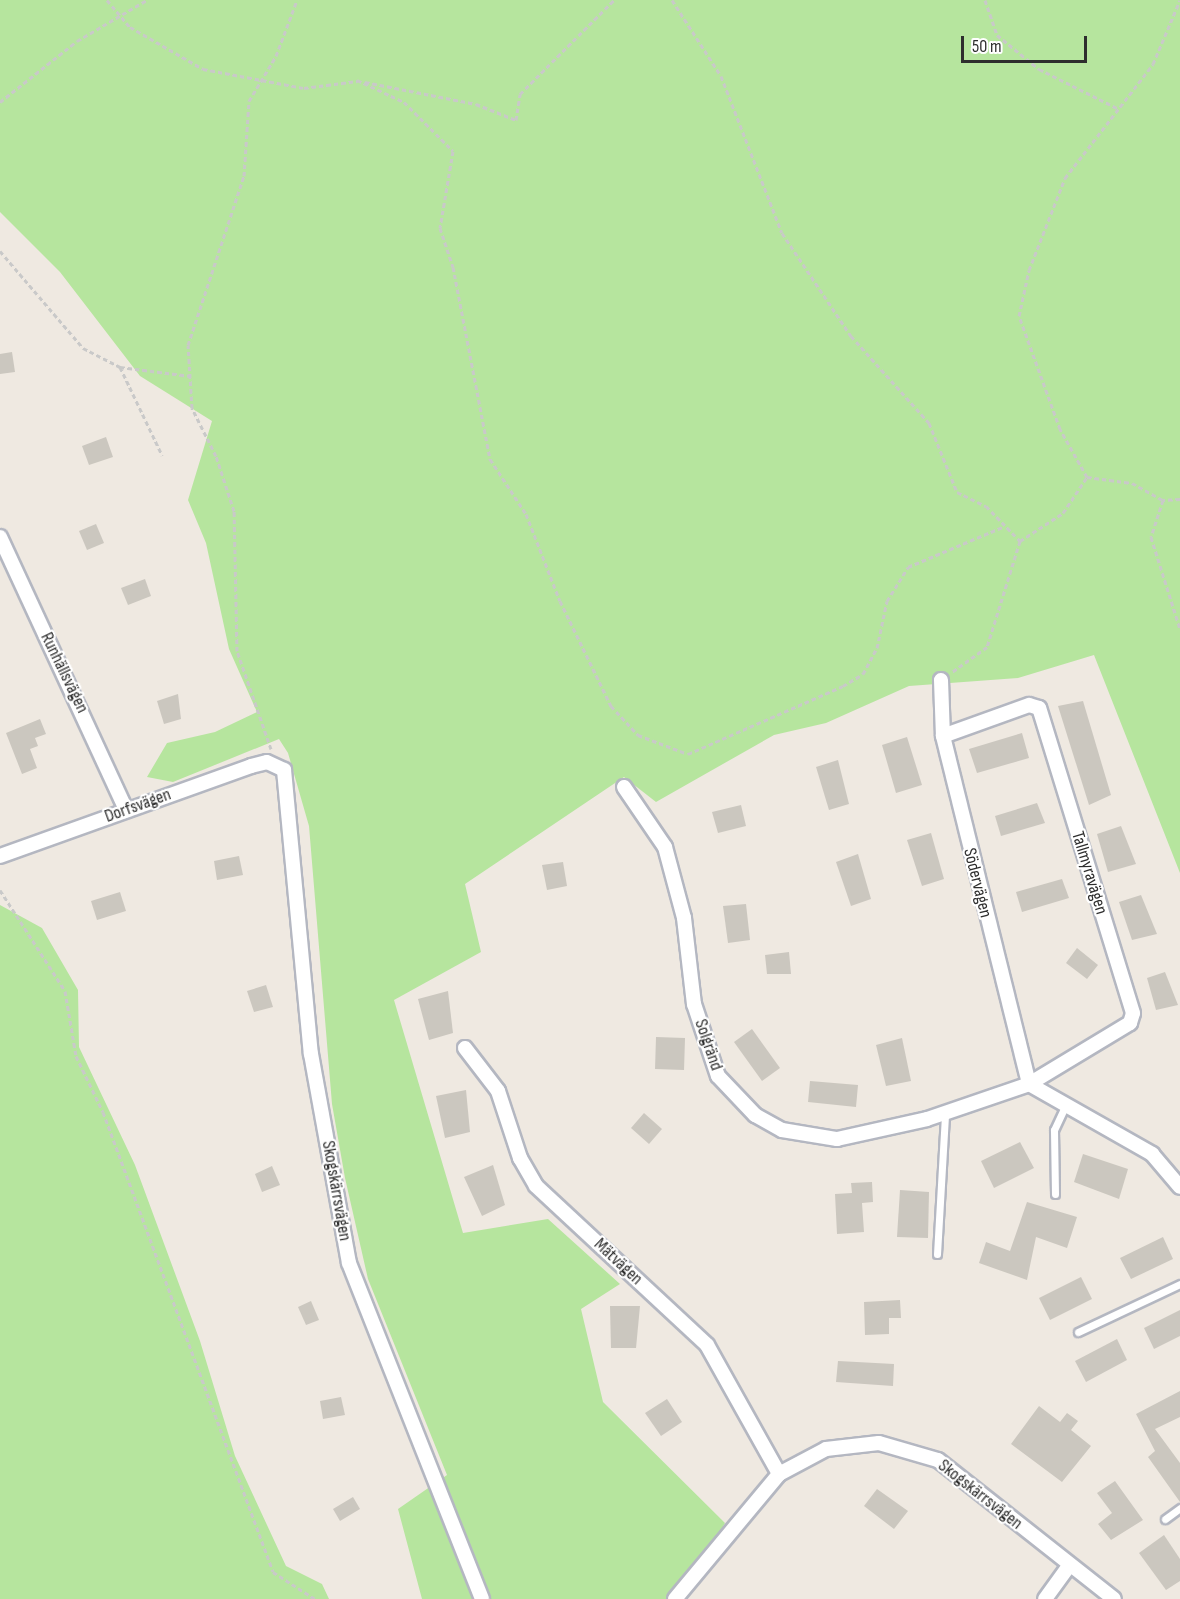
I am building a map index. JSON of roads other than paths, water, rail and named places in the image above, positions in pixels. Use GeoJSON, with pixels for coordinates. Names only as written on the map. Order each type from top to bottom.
{"type":"FeatureCollection","features":[{"type":"Feature","properties":{"kind":"street","name":"Runhällsvägen"},"geometry":{"type":"LineString","coordinates":[[0,537],[126,810]]}},
{"type":"Feature","properties":{"kind":"street","name":"Södervägen"},"geometry":{"type":"LineString","coordinates":[[941,680],[942,736],[1029,1084]]}},
{"type":"Feature","properties":{"kind":"street","name":"Tallmyravägen"},"geometry":{"type":"LineString","coordinates":[[942,736],[1029,705],[1038,708],[1133,1013],[1130,1023],[1029,1084]]}},
{"type":"Feature","properties":{"kind":"street","name":"Dorfsvägen"},"geometry":{"type":"LineString","coordinates":[[0,856],[251,766],[276,763]]}},
{"type":"Feature","properties":{"kind":"street","name":"Skogskärrsvägen"},"geometry":{"type":"LineString","coordinates":[[276,763],[290,789],[311,1054],[349,1263],[482,1599]]}},
{"type":"Feature","properties":{"kind":"street","name":"Solgränd"},"geometry":{"type":"LineString","coordinates":[[624,787],[665,847],[684,918],[694,1004],[718,1076],[735,1097],[782,1130],[807,1137],[864,1134],[945,1114],[1006,1095],[1029,1084]]}},
{"type":"Feature","properties":{"kind":"street","name":"Mätvägen"},"geometry":{"type":"LineString","coordinates":[[465,1048],[484,1067],[498,1091],[520,1158],[536,1186],[707,1345],[778,1474]]}},
{"type":"Feature","properties":{"kind":"street"},"geometry":{"type":"LineString","coordinates":[[1029,1084],[1152,1154],[1180,1187]]}},
{"type":"Feature","properties":{"kind":"street","name":"Skogskärrsvägen"},"geometry":{"type":"LineString","coordinates":[[675,1599],[778,1474],[851,1443],[910,1450],[938,1460],[963,1478],[1068,1567],[1114,1599]]}},
{"type":"Feature","properties":{"kind":"street"},"geometry":{"type":"LineString","coordinates":[[1045,1599],[1068,1567]]}},
{"type":"Feature","properties":{"kind":"lane"},"geometry":{"type":"LineString","coordinates":[[1055,1194],[1054,1130],[1065,1106]]}},
{"type":"Feature","properties":{"kind":"lane"},"geometry":{"type":"LineString","coordinates":[[937,1254],[945,1114]]}},
{"type":"Feature","properties":{"kind":"lane"},"geometry":{"type":"LineString","coordinates":[[1078,1332],[1180,1284]]}},
{"type":"Feature","properties":{"kind":"lane"},"geometry":{"type":"LineString","coordinates":[[1165,1519],[1180,1508]]}}]}
